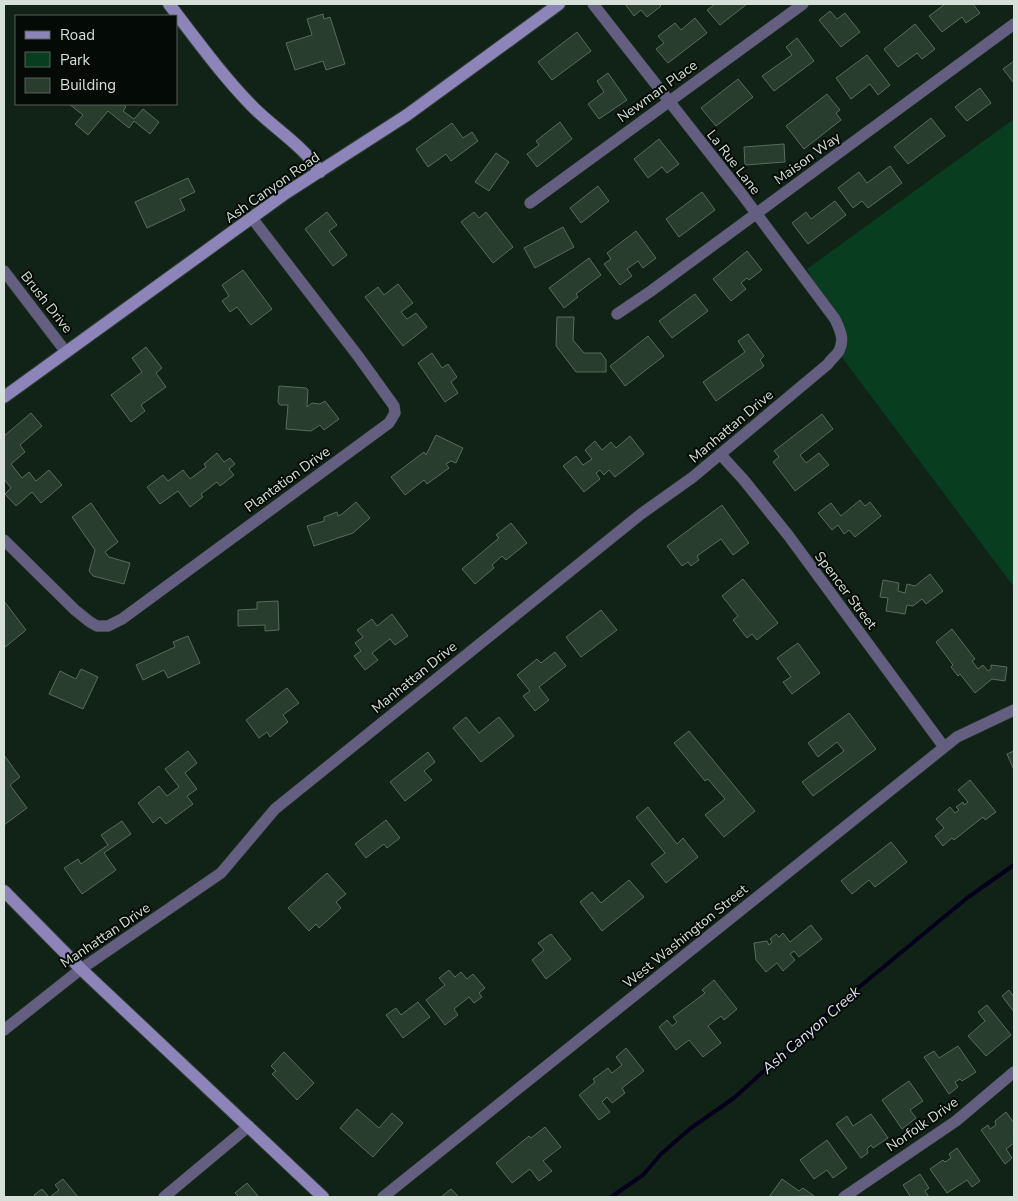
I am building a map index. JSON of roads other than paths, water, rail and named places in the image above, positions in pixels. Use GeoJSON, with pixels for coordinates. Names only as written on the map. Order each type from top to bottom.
{"type":"FeatureCollection","features":[{"type":"Feature","properties":{"kind":"street"},"geometry":{"type":"LineString","coordinates":[[168,4],[177,15]]}},
{"type":"Feature","properties":{"kind":"street","name":"Ash Canyon Road"},"geometry":{"type":"LineString","coordinates":[[4,397],[286,193],[407,116],[559,4]]}},
{"type":"Feature","properties":{"kind":"street","name":"La Rue Lane"},"geometry":{"type":"LineString","coordinates":[[592,4],[756,214],[835,320],[842,335],[841,345]]}},
{"type":"Feature","properties":{"kind":"street","name":"Newman Place"},"geometry":{"type":"LineString","coordinates":[[530,203],[803,4]]}},
{"type":"Feature","properties":{"kind":"street"},"geometry":{"type":"LineString","coordinates":[[178,16],[241,95],[262,116],[313,160],[320,172]]}},
{"type":"Feature","properties":{"kind":"street","name":"Maison Way"},"geometry":{"type":"LineString","coordinates":[[617,314],[1014,24]]}},
{"type":"Feature","properties":{"kind":"street","name":"Plantation Drive"},"geometry":{"type":"LineString","coordinates":[[4,540],[75,610],[97,626],[108,626],[122,619],[389,423],[395,413],[394,406],[252,218]]}},
{"type":"Feature","properties":{"kind":"street","name":"Brush Drive"},"geometry":{"type":"LineString","coordinates":[[4,271],[66,352]]}},
{"type":"Feature","properties":{"kind":"street","name":"Manhattan Drive"},"geometry":{"type":"LineString","coordinates":[[4,1030],[81,969],[221,873],[274,809],[640,514],[693,477],[828,364],[841,345]]}},
{"type":"Feature","properties":{"kind":"street","name":"Spencer Street"},"geometry":{"type":"LineString","coordinates":[[720,454],[744,479],[788,536],[944,747]]}},
{"type":"Feature","properties":{"kind":"street","name":"West Washington Street"},"geometry":{"type":"LineString","coordinates":[[384,1197],[944,747],[958,737],[1014,710]]}},
{"type":"Feature","properties":{"kind":"street"},"geometry":{"type":"LineString","coordinates":[[4,891],[81,969],[323,1197]]}},
{"type":"Feature","properties":{"kind":"street","name":"Norfolk Drive"},"geometry":{"type":"LineString","coordinates":[[844,1197],[956,1121],[1014,1072]]}},
{"type":"Feature","properties":{"kind":"street"},"geometry":{"type":"LineString","coordinates":[[164,1197],[249,1126]]}},
{"type":"Feature","properties":{"kind":"waterway","name":"Ash Canyon Creek"},"geometry":{"type":"LineString","coordinates":[[611,1197],[643,1175],[661,1154],[691,1128],[734,1098],[829,1012],[967,898],[1014,865]]}}]}
